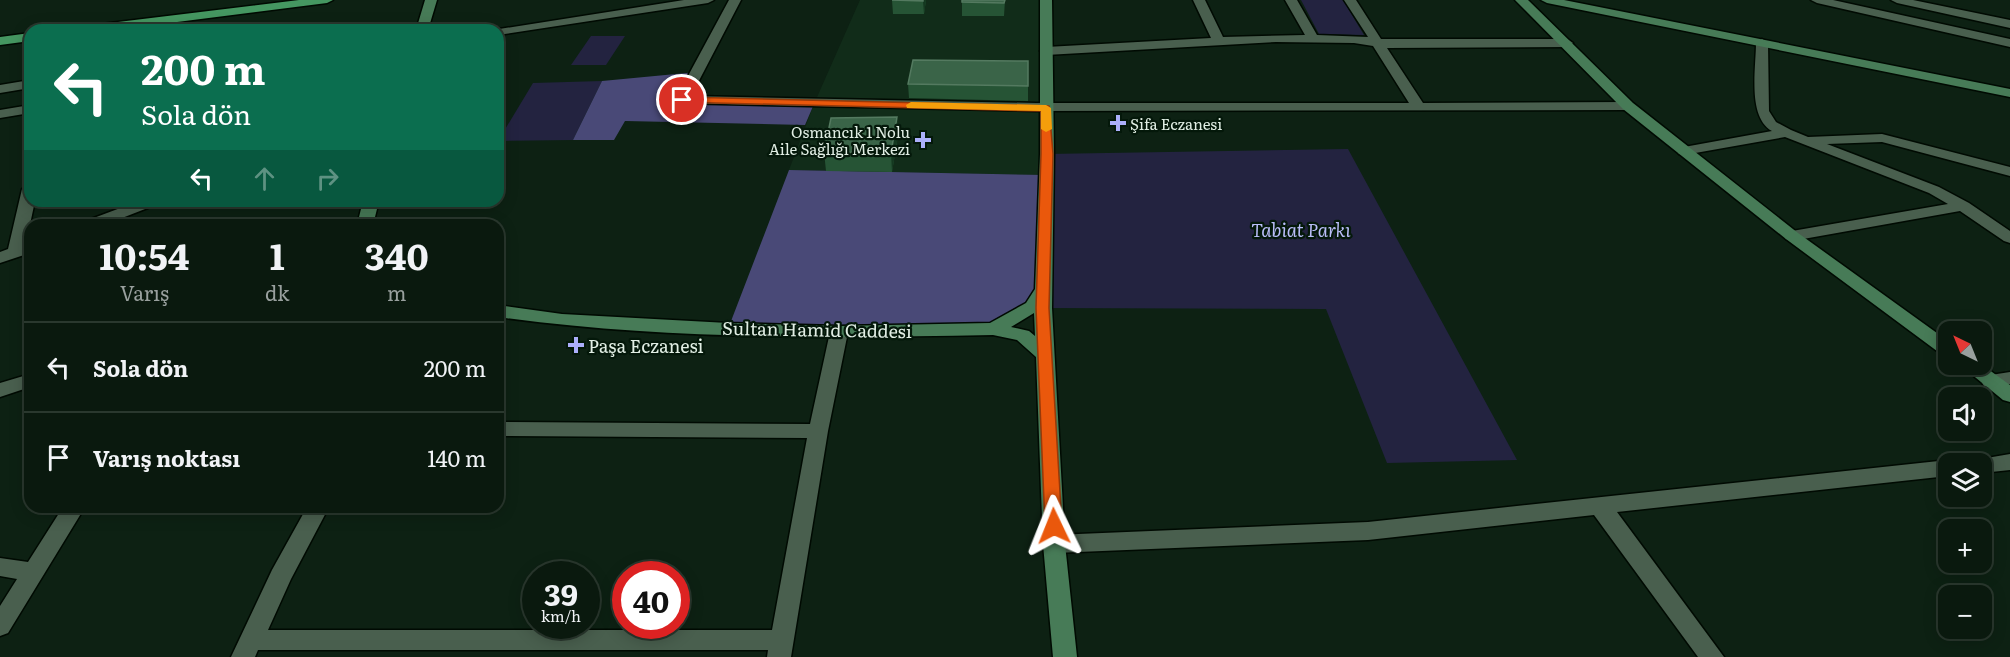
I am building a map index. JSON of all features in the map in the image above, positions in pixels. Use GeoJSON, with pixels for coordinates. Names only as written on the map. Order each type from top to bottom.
{"type":"FeatureCollection","features":[{"type":"Feature","properties":{"kind":"main road"},"geometry":{"type":"LineString","coordinates":[[133,24],[327,0]]}},
{"type":"Feature","properties":{"kind":"main road"},"geometry":{"type":"LineString","coordinates":[[0,41],[24,38]]}},
{"type":"Feature","properties":{"kind":"street"},"geometry":{"type":"LineString","coordinates":[[424,24],[431,0]]}},
{"type":"Feature","properties":{"kind":"street"},"geometry":{"type":"LineString","coordinates":[[504,30],[708,0]]}},
{"type":"Feature","properties":{"kind":"street"},"geometry":{"type":"LineString","coordinates":[[735,0],[682,100],[1046,108],[1628,106]]}},
{"type":"Feature","properties":{"kind":"street"},"geometry":{"type":"LineString","coordinates":[[1046,0],[1047,154],[1043,290],[1054,544],[1065,657]]}},
{"type":"Feature","properties":{"kind":"street"},"geometry":{"type":"LineString","coordinates":[[1199,0],[1218,40]]}},
{"type":"Feature","properties":{"kind":"street"},"geometry":{"type":"LineString","coordinates":[[1291,0],[1313,38]]}},
{"type":"Feature","properties":{"kind":"street"},"geometry":{"type":"LineString","coordinates":[[1350,0],[1419,108]]}},
{"type":"Feature","properties":{"kind":"street"},"geometry":{"type":"LineString","coordinates":[[1521,0],[1567,43],[1628,106],[1792,236],[1938,343]]}},
{"type":"Feature","properties":{"kind":"street"},"geometry":{"type":"LineString","coordinates":[[1547,0],[2010,93]]}},
{"type":"Feature","properties":{"kind":"street"},"geometry":{"type":"LineString","coordinates":[[1817,0],[2010,43]]}},
{"type":"Feature","properties":{"kind":"street"},"geometry":{"type":"LineString","coordinates":[[1897,0],[2010,24]]}},
{"type":"Feature","properties":{"kind":"street"},"geometry":{"type":"LineString","coordinates":[[1046,51],[1218,40],[1313,38],[1393,45],[1567,43]]}},
{"type":"Feature","properties":{"kind":"street"},"geometry":{"type":"LineString","coordinates":[[1762,43],[1762,111],[1771,125],[1786,133],[1908,178],[1963,206],[2010,238]]}},
{"type":"Feature","properties":{"kind":"street"},"geometry":{"type":"LineString","coordinates":[[0,89],[24,85]]}},
{"type":"Feature","properties":{"kind":"street"},"geometry":{"type":"LineString","coordinates":[[0,114],[24,110]]}},
{"type":"Feature","properties":{"kind":"street"},"geometry":{"type":"LineString","coordinates":[[1684,151],[1786,133]]}},
{"type":"Feature","properties":{"kind":"street"},"geometry":{"type":"LineString","coordinates":[[1806,140],[1882,138],[2010,172]]}},
{"type":"Feature","properties":{"kind":"street"},"geometry":{"type":"LineString","coordinates":[[1792,236],[1963,206]]}},
{"type":"Feature","properties":{"kind":"street"},"geometry":{"type":"LineString","coordinates":[[15,253],[26,207]]}},
{"type":"Feature","properties":{"kind":"street"},"geometry":{"type":"LineString","coordinates":[[105,219],[137,207]]}},
{"type":"Feature","properties":{"kind":"street","name":"Sultan Hamid Caddesi"},"geometry":{"type":"LineString","coordinates":[[993,329],[1032,307],[1043,290]]}},
{"type":"Feature","properties":{"kind":"street","name":"Sultan Hamid Caddesi"},"geometry":{"type":"LineString","coordinates":[[504,312],[574,321],[728,329],[839,332],[993,329],[1023,335],[1045,355]]}},
{"type":"Feature","properties":{"kind":"street"},"geometry":{"type":"LineString","coordinates":[[315,513],[280,577],[247,649],[781,648],[818,430],[839,332]]}},
{"type":"Feature","properties":{"kind":"street"},"geometry":{"type":"LineString","coordinates":[[2001,380],[2010,395]]}},
{"type":"Feature","properties":{"kind":"street"},"geometry":{"type":"LineString","coordinates":[[0,390],[24,382]]}},
{"type":"Feature","properties":{"kind":"street"},"geometry":{"type":"LineString","coordinates":[[504,429],[818,430]]}},
{"type":"Feature","properties":{"kind":"street"},"geometry":{"type":"LineString","coordinates":[[1992,464],[2010,462]]}},
{"type":"Feature","properties":{"kind":"street"},"geometry":{"type":"LineString","coordinates":[[1054,544],[1368,531],[1938,469]]}},
{"type":"Feature","properties":{"kind":"street"},"geometry":{"type":"LineString","coordinates":[[1599,505],[1712,657]]}},
{"type":"Feature","properties":{"kind":"street"},"geometry":{"type":"LineString","coordinates":[[0,626],[70,513]]}},
{"type":"Feature","properties":{"kind":"street"},"geometry":{"type":"LineString","coordinates":[[0,567],[33,572]]}},
{"type":"Feature","properties":{"kind":"shaded area"},"geometry":{"type":"Polygon","coordinates":[[[860,0],[1046,0],[1046,175],[789,170],[814,104],[860,0]]]}},
{"type":"Feature","properties":{"kind":"shaded area"},"geometry":{"type":"Polygon","coordinates":[[[697,72],[682,99],[814,104],[805,125],[625,121],[614,140],[573,140],[602,81],[697,72]]]}},
{"type":"Feature","properties":{"kind":"shaded area"},"geometry":{"type":"Polygon","coordinates":[[[789,170],[1046,175],[1043,290],[993,329],[728,329],[789,170]]]}},
{"type":"Feature","properties":{"kind":"green space"},"geometry":{"type":"Polygon","coordinates":[[[1301,0],[1343,0],[1364,35],[1319,34],[1301,0]]]}},
{"type":"Feature","properties":{"kind":"green space"},"geometry":{"type":"Polygon","coordinates":[[[591,36],[625,36],[606,65],[571,65],[591,36]]]}},
{"type":"Feature","properties":{"kind":"green space"},"geometry":{"type":"Polygon","coordinates":[[[602,81],[573,140],[504,141],[504,131],[533,83],[602,81]]]}},
{"type":"Feature","properties":{"kind":"green space","name":"Tabiat Parkı"},"geometry":{"type":"Polygon","coordinates":[[[1348,149],[1517,460],[1387,463],[1326,309],[1043,308],[1047,154],[1348,149]]]}},
{"type":"Feature","properties":{"kind":"building"},"geometry":{"type":"Polygon","coordinates":[[[962,0],[1005,0],[1004,3],[962,2],[962,0]]]}},
{"type":"Feature","properties":{"kind":"building"},"geometry":{"type":"Polygon","coordinates":[[[913,60],[1028,61],[1028,86],[908,84],[913,60]]]}},
{"type":"Feature","properties":{"kind":"building"},"geometry":{"type":"Polygon","coordinates":[[[897,117],[891,153],[824,152],[831,118],[897,117]]]}},
{"type":"Feature","properties":{"kind":"slow traffic"},"geometry":{"type":"LineString","coordinates":[[911,105],[1046,108],[1046,129]]}},
{"type":"Feature","properties":{"kind":"place","name":"Şifa Eczanesi"},"geometry":{"type":"Point","coordinates":[1118,123]}},
{"type":"Feature","properties":{"kind":"place","name":"Osmancık 1 Nolu Aile Sağlığı Merkezi"},"geometry":{"type":"Point","coordinates":[923,140]}},
{"type":"Feature","properties":{"kind":"place","name":"Paşa Eczanesi"},"geometry":{"type":"Point","coordinates":[576,345]}},
{"type":"Feature","properties":{"kind":"route"},"geometry":{"type":"LineString","coordinates":[[682,100],[1046,108],[1043,308],[1054,526]]}}]}
